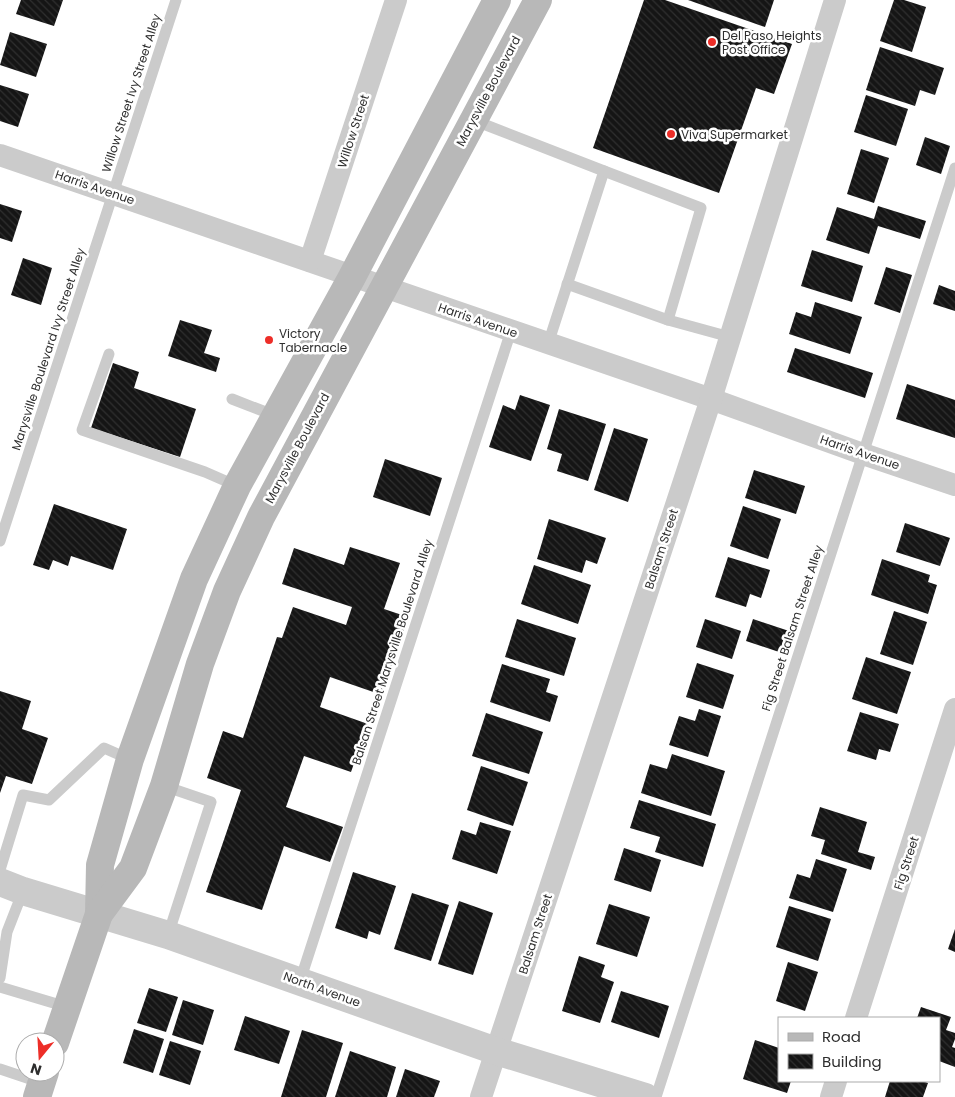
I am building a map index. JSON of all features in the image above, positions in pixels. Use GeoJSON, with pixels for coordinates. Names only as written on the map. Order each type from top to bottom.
{"type":"FeatureCollection","features":[{"type":"Feature","properties":{"kind":"main road","name":"Marysville Boulevard"},"geometry":{"type":"LineString","coordinates":[[59,1032],[99,914],[133,868],[164,786],[200,664],[227,591],[263,512],[538,0]]}},
{"type":"Feature","properties":{"kind":"main road","name":"Marysville Boulevard"},"geometry":{"type":"LineString","coordinates":[[99,914],[100,865],[130,759],[194,579],[237,486],[352,277],[497,1]]}},
{"type":"Feature","properties":{"kind":"main road"},"geometry":{"type":"LineString","coordinates":[[473,120],[466,95],[503,22],[497,1]]}},
{"type":"Feature","properties":{"kind":"street","name":"Willow Street"},"geometry":{"type":"LineString","coordinates":[[310,261],[396,0]]}},
{"type":"Feature","properties":{"kind":"street","name":"Balsam Street"},"geometry":{"type":"LineString","coordinates":[[481,1097],[711,399],[835,0]]}},
{"type":"Feature","properties":{"kind":"street","name":"Harris Avenue"},"geometry":{"type":"LineString","coordinates":[[0,155],[711,399],[955,485]]}},
{"type":"Feature","properties":{"kind":"street","name":"Fig Street"},"geometry":{"type":"LineString","coordinates":[[856,1017],[955,708]]}},
{"type":"Feature","properties":{"kind":"street","name":"North Avenue"},"geometry":{"type":"LineString","coordinates":[[12,886],[168,935],[496,1052],[645,1097]]}},
{"type":"Feature","properties":{"kind":"street"},"geometry":{"type":"LineString","coordinates":[[831,1097],[836,1082]]}},
{"type":"Feature","properties":{"kind":"lane","name":"Willow Street Ivy Street Alley"},"geometry":{"type":"LineString","coordinates":[[113,194],[176,0]]}},
{"type":"Feature","properties":{"kind":"lane"},"geometry":{"type":"LineString","coordinates":[[473,120],[701,208],[668,320]]}},
{"type":"Feature","properties":{"kind":"lane","name":"Fig Street Balsam Street Alley"},"geometry":{"type":"LineString","coordinates":[[656,1097],[955,168]]}},
{"type":"Feature","properties":{"kind":"lane"},"geometry":{"type":"LineString","coordinates":[[548,344],[604,171]]}},
{"type":"Feature","properties":{"kind":"lane","name":"Marysville Boulevard Ivy Street Alley"},"geometry":{"type":"LineString","coordinates":[[0,541],[113,194]]}},
{"type":"Feature","properties":{"kind":"lane"},"geometry":{"type":"LineString","coordinates":[[567,284],[668,320],[730,337]]}},
{"type":"Feature","properties":{"kind":"lane","name":"Balsan Street Marysville Boulevard Alley"},"geometry":{"type":"LineString","coordinates":[[300,981],[511,331]]}},
{"type":"Feature","properties":{"kind":"lane"},"geometry":{"type":"LineString","coordinates":[[109,354],[82,430],[205,472],[237,486]]}},
{"type":"Feature","properties":{"kind":"lane"},"geometry":{"type":"LineString","coordinates":[[232,399],[276,416]]}},
{"type":"Feature","properties":{"kind":"lane"},"geometry":{"type":"LineString","coordinates":[[0,870],[23,795],[49,800],[104,748],[130,759]]}},
{"type":"Feature","properties":{"kind":"lane"},"geometry":{"type":"LineString","coordinates":[[164,786],[211,802],[168,935]]}},
{"type":"Feature","properties":{"kind":"lane"},"geometry":{"type":"LineString","coordinates":[[0,972],[12,886]]}},
{"type":"Feature","properties":{"kind":"lane"},"geometry":{"type":"LineString","coordinates":[[0,987],[67,1007]]}},
{"type":"Feature","properties":{"kind":"lane"},"geometry":{"type":"LineString","coordinates":[[0,1069],[41,1084]]}},
{"type":"Feature","properties":{"kind":"building"},"geometry":{"type":"Polygon","coordinates":[[[21,0],[63,0],[54,26],[16,14],[21,0]]]}},
{"type":"Feature","properties":{"kind":"building"},"geometry":{"type":"Polygon","coordinates":[[[644,0],[665,0],[792,44],[774,94],[756,88],[719,193],[593,148],[644,0]]]}},
{"type":"Feature","properties":{"kind":"building"},"geometry":{"type":"Polygon","coordinates":[[[688,0],[774,0],[765,27],[688,0]]]}},
{"type":"Feature","properties":{"kind":"building"},"geometry":{"type":"Polygon","coordinates":[[[894,0],[904,0],[926,7],[912,52],[880,41],[894,0]]]}},
{"type":"Feature","properties":{"kind":"building"},"geometry":{"type":"Polygon","coordinates":[[[10,32],[47,44],[36,77],[0,65],[10,32]]]}},
{"type":"Feature","properties":{"kind":"building"},"geometry":{"type":"Polygon","coordinates":[[[880,47],[944,68],[935,95],[920,90],[915,106],[866,90],[880,47]]]}},
{"type":"Feature","properties":{"kind":"building"},"geometry":{"type":"Polygon","coordinates":[[[0,85],[29,94],[18,127],[0,121],[0,85]]]}},
{"type":"Feature","properties":{"kind":"building"},"geometry":{"type":"Polygon","coordinates":[[[866,95],[908,109],[896,146],[854,132],[866,95]]]}},
{"type":"Feature","properties":{"kind":"building"},"geometry":{"type":"Polygon","coordinates":[[[925,137],[950,146],[941,174],[916,165],[925,137]]]}},
{"type":"Feature","properties":{"kind":"building"},"geometry":{"type":"Polygon","coordinates":[[[861,149],[889,158],[874,203],[847,194],[861,149]]]}},
{"type":"Feature","properties":{"kind":"building"},"geometry":{"type":"Polygon","coordinates":[[[0,204],[22,211],[12,242],[0,238],[0,204]]]}},
{"type":"Feature","properties":{"kind":"building"},"geometry":{"type":"Polygon","coordinates":[[[878,206],[926,221],[920,239],[878,226],[869,254],[826,240],[837,207],[874,219],[878,206]]]}},
{"type":"Feature","properties":{"kind":"building"},"geometry":{"type":"Polygon","coordinates":[[[812,250],[863,266],[852,302],[801,286],[812,250]]]}},
{"type":"Feature","properties":{"kind":"building"},"geometry":{"type":"Polygon","coordinates":[[[23,258],[52,268],[41,305],[11,295],[23,258]]]}},
{"type":"Feature","properties":{"kind":"building"},"geometry":{"type":"Polygon","coordinates":[[[886,267],[912,275],[900,313],[874,304],[886,267]]]}},
{"type":"Feature","properties":{"kind":"building"},"geometry":{"type":"Polygon","coordinates":[[[939,285],[955,291],[955,311],[933,304],[939,285]]]}},
{"type":"Feature","properties":{"kind":"building"},"geometry":{"type":"Polygon","coordinates":[[[815,302],[862,317],[850,354],[789,334],[796,312],[811,317],[815,302]]]}},
{"type":"Feature","properties":{"kind":"building"},"geometry":{"type":"Polygon","coordinates":[[[180,320],[212,330],[204,353],[220,358],[216,372],[168,356],[180,320]]]}},
{"type":"Feature","properties":{"kind":"building"},"geometry":{"type":"Polygon","coordinates":[[[795,348],[873,373],[865,398],[787,372],[795,348]]]}},
{"type":"Feature","properties":{"kind":"building"},"geometry":{"type":"Polygon","coordinates":[[[113,363],[139,372],[134,388],[196,409],[180,457],[91,428],[113,363]]]}},
{"type":"Feature","properties":{"kind":"building"},"geometry":{"type":"Polygon","coordinates":[[[907,384],[955,400],[955,438],[896,419],[907,384]]]}},
{"type":"Feature","properties":{"kind":"building"},"geometry":{"type":"Polygon","coordinates":[[[520,395],[550,405],[531,461],[489,447],[503,405],[515,410],[520,395]]]}},
{"type":"Feature","properties":{"kind":"building"},"geometry":{"type":"Polygon","coordinates":[[[559,409],[606,424],[588,481],[557,471],[562,454],[547,449],[559,409]]]}},
{"type":"Feature","properties":{"kind":"building"},"geometry":{"type":"Polygon","coordinates":[[[614,428],[648,439],[628,502],[594,490],[614,428]]]}},
{"type":"Feature","properties":{"kind":"building"},"geometry":{"type":"Polygon","coordinates":[[[385,459],[442,478],[430,516],[373,497],[385,459]]]}},
{"type":"Feature","properties":{"kind":"building"},"geometry":{"type":"Polygon","coordinates":[[[754,470],[805,486],[796,514],[745,498],[754,470]]]}},
{"type":"Feature","properties":{"kind":"building"},"geometry":{"type":"Polygon","coordinates":[[[54,504],[127,529],[113,570],[71,556],[68,566],[53,560],[49,570],[33,565],[54,504]]]}},
{"type":"Feature","properties":{"kind":"building"},"geometry":{"type":"Polygon","coordinates":[[[743,506],[781,519],[768,559],[730,546],[743,506]]]}},
{"type":"Feature","properties":{"kind":"building"},"geometry":{"type":"Polygon","coordinates":[[[549,519],[606,538],[597,564],[586,560],[582,573],[537,559],[549,519]]]}},
{"type":"Feature","properties":{"kind":"building"},"geometry":{"type":"Polygon","coordinates":[[[905,523],[950,538],[940,566],[896,552],[905,523]]]}},
{"type":"Feature","properties":{"kind":"building"},"geometry":{"type":"Polygon","coordinates":[[[350,547],[400,563],[384,609],[408,617],[382,695],[330,677],[320,707],[368,724],[351,772],[304,756],[286,807],[343,827],[330,862],[284,846],[262,910],[206,892],[241,790],[207,778],[223,731],[243,738],[277,637],[282,638],[293,607],[346,625],[352,607],[282,584],[294,548],[344,565],[350,547]]]}},
{"type":"Feature","properties":{"kind":"building"},"geometry":{"type":"Polygon","coordinates":[[[728,557],[770,570],[761,598],[750,594],[746,607],[715,597],[728,557]]]}},
{"type":"Feature","properties":{"kind":"building"},"geometry":{"type":"Polygon","coordinates":[[[882,559],[930,575],[928,582],[937,585],[928,614],[871,595],[882,559]]]}},
{"type":"Feature","properties":{"kind":"building"},"geometry":{"type":"Polygon","coordinates":[[[534,565],[591,585],[578,624],[521,604],[534,565]]]}},
{"type":"Feature","properties":{"kind":"building"},"geometry":{"type":"Polygon","coordinates":[[[894,611],[927,622],[913,665],[880,654],[894,611]]]}},
{"type":"Feature","properties":{"kind":"building"},"geometry":{"type":"Polygon","coordinates":[[[517,619],[576,638],[564,676],[505,657],[517,619]]]}},
{"type":"Feature","properties":{"kind":"building"},"geometry":{"type":"Polygon","coordinates":[[[705,619],[741,631],[732,659],[696,647],[705,619]]]}},
{"type":"Feature","properties":{"kind":"building"},"geometry":{"type":"Polygon","coordinates":[[[753,619],[789,631],[782,653],[746,641],[753,619]]]}},
{"type":"Feature","properties":{"kind":"building"},"geometry":{"type":"Polygon","coordinates":[[[866,657],[911,672],[897,714],[852,699],[866,657]]]}},
{"type":"Feature","properties":{"kind":"building"},"geometry":{"type":"Polygon","coordinates":[[[697,663],[734,675],[723,709],[686,697],[697,663]]]}},
{"type":"Feature","properties":{"kind":"building"},"geometry":{"type":"Polygon","coordinates":[[[502,664],[550,679],[546,692],[558,696],[550,722],[490,702],[502,664]]]}},
{"type":"Feature","properties":{"kind":"building"},"geometry":{"type":"Polygon","coordinates":[[[0,691],[31,701],[22,729],[48,738],[32,784],[6,776],[0,793],[0,691]]]}},
{"type":"Feature","properties":{"kind":"building"},"geometry":{"type":"Polygon","coordinates":[[[699,709],[721,716],[708,757],[669,745],[679,716],[695,721],[699,709]]]}},
{"type":"Feature","properties":{"kind":"building"},"geometry":{"type":"Polygon","coordinates":[[[860,712],[899,724],[890,752],[879,749],[876,760],[847,751],[860,712]]]}},
{"type":"Feature","properties":{"kind":"building"},"geometry":{"type":"Polygon","coordinates":[[[486,713],[543,732],[529,774],[472,756],[486,713]]]}},
{"type":"Feature","properties":{"kind":"building"},"geometry":{"type":"Polygon","coordinates":[[[672,754],[725,771],[711,816],[641,793],[650,764],[667,769],[672,754]]]}},
{"type":"Feature","properties":{"kind":"building"},"geometry":{"type":"Polygon","coordinates":[[[481,766],[528,782],[513,826],[467,810],[481,766]]]}},
{"type":"Feature","properties":{"kind":"building"},"geometry":{"type":"Polygon","coordinates":[[[639,800],[716,824],[703,867],[655,852],[660,837],[630,828],[639,800]]]}},
{"type":"Feature","properties":{"kind":"building"},"geometry":{"type":"Polygon","coordinates":[[[820,807],[867,822],[858,852],[875,857],[871,870],[821,854],[825,840],[811,836],[820,807]]]}},
{"type":"Feature","properties":{"kind":"building"},"geometry":{"type":"Polygon","coordinates":[[[480,822],[511,831],[497,874],[452,859],[461,830],[476,835],[480,822]]]}},
{"type":"Feature","properties":{"kind":"building"},"geometry":{"type":"Polygon","coordinates":[[[624,848],[661,860],[651,892],[614,880],[624,848]]]}},
{"type":"Feature","properties":{"kind":"building"},"geometry":{"type":"Polygon","coordinates":[[[816,859],[847,869],[833,912],[789,898],[797,874],[810,878],[816,859]]]}},
{"type":"Feature","properties":{"kind":"building"},"geometry":{"type":"Polygon","coordinates":[[[353,872],[396,886],[380,935],[369,931],[367,939],[335,928],[353,872]]]}},
{"type":"Feature","properties":{"kind":"building"},"geometry":{"type":"Polygon","coordinates":[[[412,893],[449,905],[431,961],[394,949],[412,893]]]}},
{"type":"Feature","properties":{"kind":"building"},"geometry":{"type":"Polygon","coordinates":[[[459,901],[493,913],[473,975],[438,964],[459,901]]]}},
{"type":"Feature","properties":{"kind":"building"},"geometry":{"type":"Polygon","coordinates":[[[609,904],[650,917],[637,957],[596,944],[609,904]]]}},
{"type":"Feature","properties":{"kind":"building"},"geometry":{"type":"Polygon","coordinates":[[[789,906],[831,919],[818,961],[776,947],[789,906]]]}},
{"type":"Feature","properties":{"kind":"building"},"geometry":{"type":"Polygon","coordinates":[[[955,929],[955,952],[948,949],[955,929]]]}},
{"type":"Feature","properties":{"kind":"building"},"geometry":{"type":"Polygon","coordinates":[[[579,956],[605,965],[601,977],[614,982],[600,1023],[562,1011],[579,956]]]}},
{"type":"Feature","properties":{"kind":"building"},"geometry":{"type":"Polygon","coordinates":[[[788,962],[818,972],[805,1011],[776,1001],[788,962]]]}},
{"type":"Feature","properties":{"kind":"building"},"geometry":{"type":"Polygon","coordinates":[[[149,988],[178,997],[166,1032],[137,1023],[149,988]]]}},
{"type":"Feature","properties":{"kind":"building"},"geometry":{"type":"Polygon","coordinates":[[[621,991],[669,1006],[659,1038],[611,1022],[621,991]]]}},
{"type":"Feature","properties":{"kind":"building"},"geometry":{"type":"Polygon","coordinates":[[[183,1000],[214,1010],[203,1045],[172,1035],[183,1000]]]}},
{"type":"Feature","properties":{"kind":"building"},"geometry":{"type":"Polygon","coordinates":[[[921,1007],[951,1017],[946,1030],[955,1033],[952,1047],[955,1048],[955,1067],[940,1061],[940,1017],[917,1017],[921,1007]]]}},
{"type":"Feature","properties":{"kind":"building"},"geometry":{"type":"Polygon","coordinates":[[[245,1016],[290,1031],[279,1064],[234,1050],[245,1016]]]}},
{"type":"Feature","properties":{"kind":"building"},"geometry":{"type":"Polygon","coordinates":[[[134,1029],[164,1039],[153,1073],[123,1063],[134,1029]]]}},
{"type":"Feature","properties":{"kind":"building"},"geometry":{"type":"Polygon","coordinates":[[[302,1030],[343,1043],[326,1097],[281,1097],[302,1030]]]}},
{"type":"Feature","properties":{"kind":"building"},"geometry":{"type":"Polygon","coordinates":[[[755,1040],[778,1048],[778,1082],[791,1082],[787,1093],[743,1079],[755,1040]]]}},
{"type":"Feature","properties":{"kind":"building"},"geometry":{"type":"Polygon","coordinates":[[[170,1041],[201,1051],[190,1085],[159,1075],[170,1041]]]}},
{"type":"Feature","properties":{"kind":"building"},"geometry":{"type":"Polygon","coordinates":[[[350,1051],[396,1067],[387,1097],[335,1097],[350,1051]]]}},
{"type":"Feature","properties":{"kind":"building"},"geometry":{"type":"Polygon","coordinates":[[[405,1069],[440,1081],[434,1097],[396,1097],[405,1069]]]}},
{"type":"Feature","properties":{"kind":"building"},"geometry":{"type":"Polygon","coordinates":[[[890,1082],[928,1083],[923,1097],[885,1097],[890,1082]]]}},
{"type":"Feature","properties":{"kind":"place","name":"Del Paso Heights Post Office"},"geometry":{"type":"Point","coordinates":[712,42]}},
{"type":"Feature","properties":{"kind":"place","name":"Viva Supermarket"},"geometry":{"type":"Point","coordinates":[671,134]}},
{"type":"Feature","properties":{"kind":"place","name":"Victory Tabernacle"},"geometry":{"type":"Point","coordinates":[269,340]}}]}
